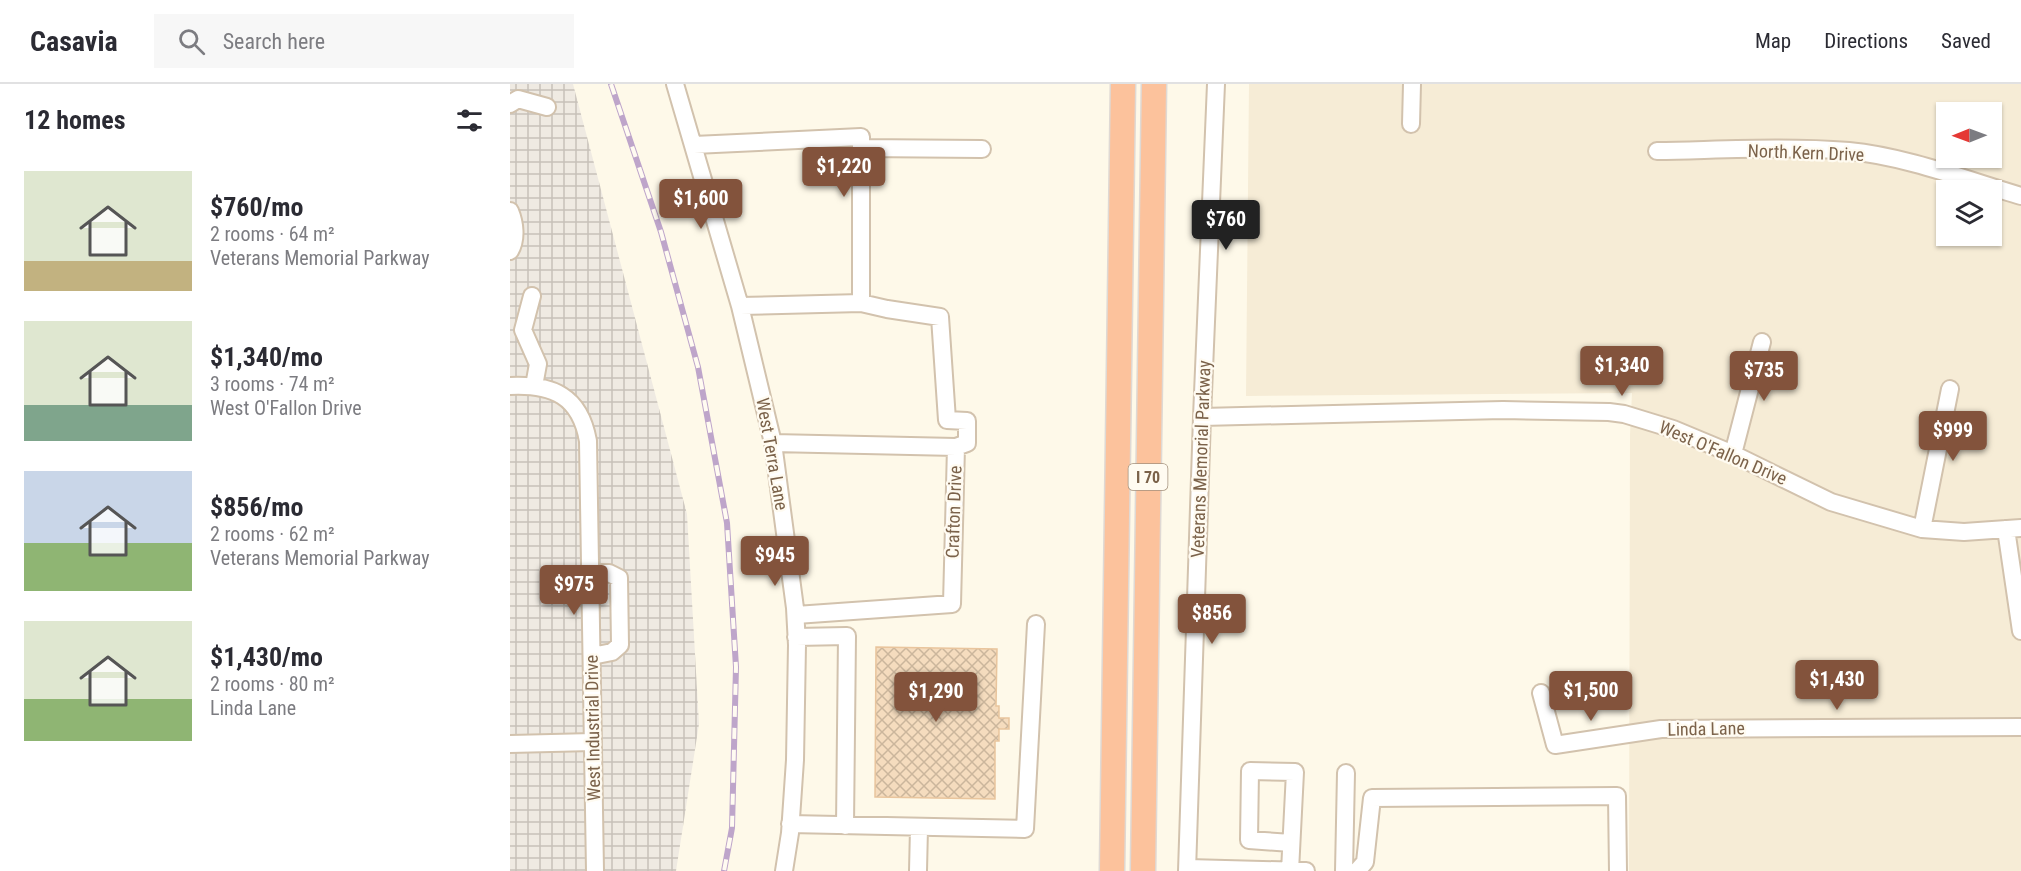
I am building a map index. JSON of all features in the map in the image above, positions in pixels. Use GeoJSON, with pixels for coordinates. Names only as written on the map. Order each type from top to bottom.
{"type":"FeatureCollection","features":[{"type":"Feature","properties":{"kind":"highway","name":"I 70"},"geometry":{"type":"LineString","coordinates":[[1112,871],[1123,84]]}},
{"type":"Feature","properties":{"kind":"highway","name":"I 70"},"geometry":{"type":"LineString","coordinates":[[1143,871],[1154,84]]}},
{"type":"Feature","properties":{"kind":"street","name":"West Terra Lane"},"geometry":{"type":"LineString","coordinates":[[675,84],[740,306],[773,442],[796,615],[795,760],[784,871]]}},
{"type":"Feature","properties":{"kind":"street","name":"Veterans Memorial Parkway"},"geometry":{"type":"LineString","coordinates":[[1187,870],[1216,84]]}},
{"type":"Feature","properties":{"kind":"street"},"geometry":{"type":"LineString","coordinates":[[1411,124],[1412,84]]}},
{"type":"Feature","properties":{"kind":"street"},"geometry":{"type":"LineString","coordinates":[[510,104],[518,99],[547,107]]}},
{"type":"Feature","properties":{"kind":"street"},"geometry":{"type":"LineString","coordinates":[[694,145],[861,137],[861,303]]}},
{"type":"Feature","properties":{"kind":"street"},"geometry":{"type":"LineString","coordinates":[[861,148],[982,149]]}},
{"type":"Feature","properties":{"kind":"street","name":"North Kern Drive"},"geometry":{"type":"LineString","coordinates":[[1657,151],[1791,149],[1850,151],[1896,159],[2021,196]]}},
{"type":"Feature","properties":{"kind":"street"},"geometry":{"type":"LineString","coordinates":[[510,211],[515,243],[510,251]]}},
{"type":"Feature","properties":{"kind":"street"},"geometry":{"type":"LineString","coordinates":[[532,296],[523,330],[538,364],[534,386]]}},
{"type":"Feature","properties":{"kind":"street"},"geometry":{"type":"LineString","coordinates":[[740,306],[861,303],[940,317],[947,420],[967,421],[967,443],[956,447]]}},
{"type":"Feature","properties":{"kind":"street"},"geometry":{"type":"LineString","coordinates":[[1733,454],[1762,342]]}},
{"type":"Feature","properties":{"kind":"street","name":"West Industrial Drive"},"geometry":{"type":"LineString","coordinates":[[510,386],[548,388],[563,396],[580,415],[586,428],[595,871]]}},
{"type":"Feature","properties":{"kind":"street"},"geometry":{"type":"LineString","coordinates":[[1922,529],[1950,389]]}},
{"type":"Feature","properties":{"kind":"street","name":"West O'Fallon Drive"},"geometry":{"type":"LineString","coordinates":[[1202,417],[1503,410],[1624,414],[1673,429],[1733,454],[1831,502],[1922,529],[1964,532],[2013,528]]}},
{"type":"Feature","properties":{"kind":"street","name":"Crafton Drive"},"geometry":{"type":"LineString","coordinates":[[773,442],[956,447],[952,604],[796,615]]}},
{"type":"Feature","properties":{"kind":"street"},"geometry":{"type":"LineString","coordinates":[[2013,528],[2021,631]]}},
{"type":"Feature","properties":{"kind":"street"},"geometry":{"type":"LineString","coordinates":[[590,573],[609,573],[619,578],[620,645],[612,652],[592,656]]}},
{"type":"Feature","properties":{"kind":"street"},"geometry":{"type":"LineString","coordinates":[[790,824],[1025,829],[1036,624]]}},
{"type":"Feature","properties":{"kind":"street"},"geometry":{"type":"LineString","coordinates":[[796,637],[847,636],[846,826]]}},
{"type":"Feature","properties":{"kind":"street","name":"Linda Lane"},"geometry":{"type":"LineString","coordinates":[[1541,693],[1555,745],[1661,729],[2021,727]]}},
{"type":"Feature","properties":{"kind":"street"},"geometry":{"type":"LineString","coordinates":[[510,744],[593,742]]}},
{"type":"Feature","properties":{"kind":"street"},"geometry":{"type":"LineString","coordinates":[[1290,871],[1292,843],[1295,772],[1250,771],[1249,840],[1292,843]]}},
{"type":"Feature","properties":{"kind":"street"},"geometry":{"type":"LineString","coordinates":[[1344,871],[1346,772]]}},
{"type":"Feature","properties":{"kind":"street"},"geometry":{"type":"LineString","coordinates":[[1357,871],[1365,862],[1372,798],[1617,796],[1618,871]]}},
{"type":"Feature","properties":{"kind":"street"},"geometry":{"type":"LineString","coordinates":[[918,871],[919,828]]}},
{"type":"Feature","properties":{"kind":"street"},"geometry":{"type":"LineString","coordinates":[[1187,870],[1306,871]]}},
{"type":"Feature","properties":{"kind":"shaded area"},"geometry":{"type":"Polygon","coordinates":[[[510,84],[573,84],[687,514],[699,724],[676,871],[510,871],[510,84]]]}},
{"type":"Feature","properties":{"kind":"shaded area"},"geometry":{"type":"Polygon","coordinates":[[[1249,84],[2021,84],[2021,871],[1629,871],[1632,393],[1246,396],[1249,84]]]}},
{"type":"Feature","properties":{"kind":"building"},"geometry":{"type":"Polygon","coordinates":[[[876,647],[997,649],[996,706],[999,706],[999,718],[1009,718],[1009,729],[999,729],[999,741],[995,741],[995,799],[875,797],[876,647]]]}},
{"type":"Feature","properties":{"kind":"railway"},"geometry":{"type":"LineString","coordinates":[[611,84],[661,232],[698,367],[727,523],[736,667],[732,828],[724,871]]}}]}
